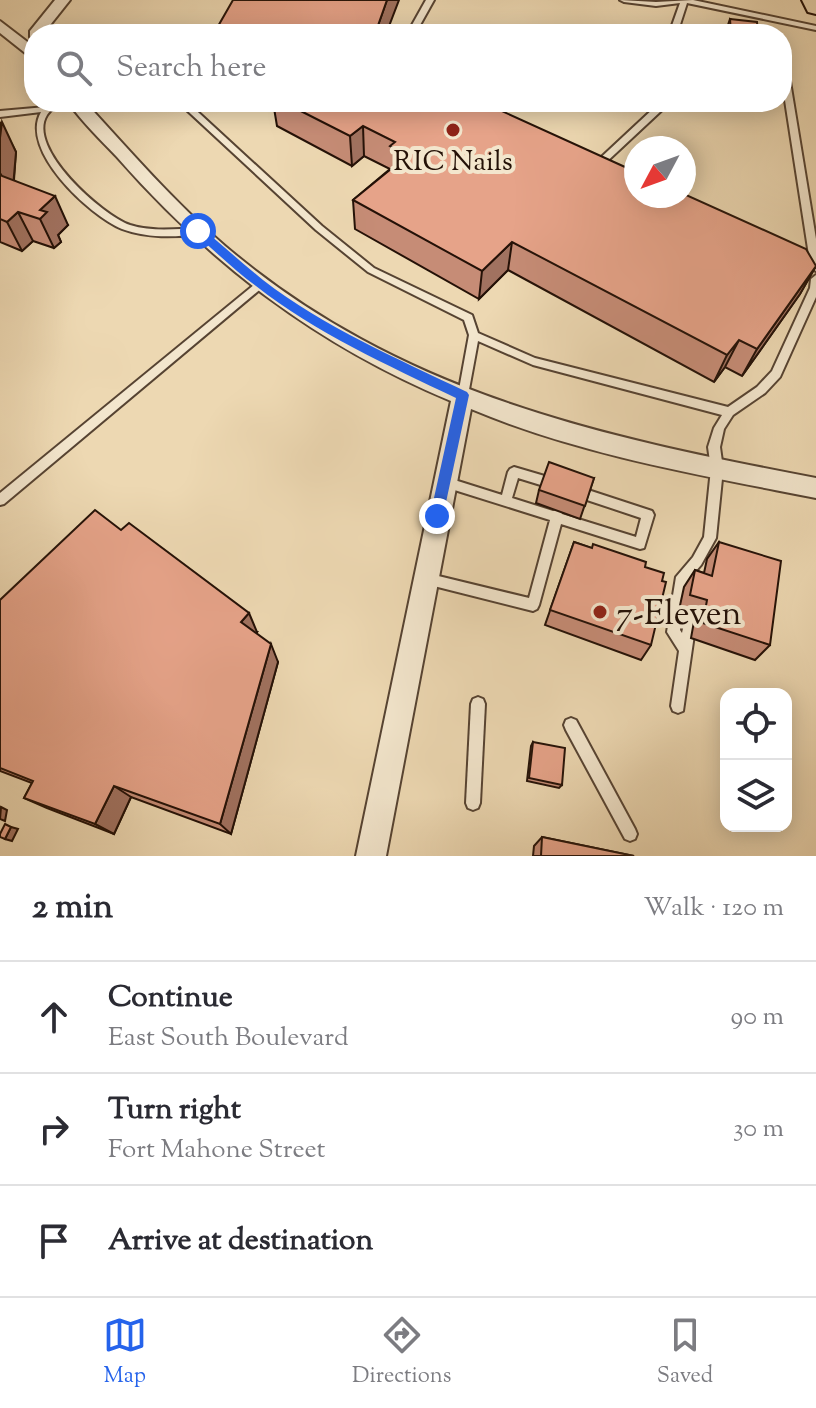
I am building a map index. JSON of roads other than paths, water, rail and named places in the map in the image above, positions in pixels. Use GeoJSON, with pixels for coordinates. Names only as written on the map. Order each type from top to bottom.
{"type":"FeatureCollection","features":[{"type":"Feature","properties":{"kind":"main road"},"geometry":{"type":"LineString","coordinates":[[814,0],[816,7]]}},
{"type":"Feature","properties":{"kind":"street"},"geometry":{"type":"LineString","coordinates":[[46,24],[63,0]]}},
{"type":"Feature","properties":{"kind":"street"},"geometry":{"type":"LineString","coordinates":[[0,25],[24,38]]}},
{"type":"Feature","properties":{"kind":"street"},"geometry":{"type":"LineString","coordinates":[[85,112],[198,231],[260,284],[370,351],[519,418],[585,439],[816,488]]}},
{"type":"Feature","properties":{"kind":"street"},"geometry":{"type":"LineString","coordinates":[[371,856],[463,395]]}},
{"type":"Feature","properties":{"kind":"lane"},"geometry":{"type":"LineString","coordinates":[[417,24],[430,0]]}},
{"type":"Feature","properties":{"kind":"lane"},"geometry":{"type":"LineString","coordinates":[[624,0],[656,4],[684,0],[816,28]]}},
{"type":"Feature","properties":{"kind":"lane"},"geometry":{"type":"LineString","coordinates":[[676,24],[684,0]]}},
{"type":"Feature","properties":{"kind":"lane"},"geometry":{"type":"LineString","coordinates":[[0,114],[24,111]]}},
{"type":"Feature","properties":{"kind":"lane"},"geometry":{"type":"LineString","coordinates":[[42,112],[38,121],[59,175],[89,204],[123,225],[155,234],[198,231]]}},
{"type":"Feature","properties":{"kind":"lane"},"geometry":{"type":"LineString","coordinates":[[193,112],[319,228],[371,270],[468,318],[474,335],[463,395]]}},
{"type":"Feature","properties":{"kind":"lane"},"geometry":{"type":"LineString","coordinates":[[598,165],[655,112]]}},
{"type":"Feature","properties":{"kind":"lane"},"geometry":{"type":"LineString","coordinates":[[792,112],[816,270]]}},
{"type":"Feature","properties":{"kind":"lane"},"geometry":{"type":"LineString","coordinates":[[585,159],[611,172]]}},
{"type":"Feature","properties":{"kind":"lane"},"geometry":{"type":"LineString","coordinates":[[804,265],[816,270]]}},
{"type":"Feature","properties":{"kind":"lane"},"geometry":{"type":"LineString","coordinates":[[686,649],[673,632],[682,577],[697,561],[710,538],[717,469],[714,447],[719,428],[729,412],[761,390],[776,374],[815,288],[816,279]]}},
{"type":"Feature","properties":{"kind":"lane"},"geometry":{"type":"LineString","coordinates":[[0,500],[260,284]]}},
{"type":"Feature","properties":{"kind":"lane"},"geometry":{"type":"LineString","coordinates":[[474,335],[533,361],[729,412]]}},
{"type":"Feature","properties":{"kind":"lane"},"geometry":{"type":"LineString","coordinates":[[506,500],[514,472],[544,481]]}},
{"type":"Feature","properties":{"kind":"lane"},"geometry":{"type":"LineString","coordinates":[[445,482],[557,515],[640,544],[648,515],[588,495]]}},
{"type":"Feature","properties":{"kind":"lane"},"geometry":{"type":"LineString","coordinates":[[426,579],[533,605],[557,515]]}},
{"type":"Feature","properties":{"kind":"lane"},"geometry":{"type":"LineString","coordinates":[[694,590],[697,561]]}},
{"type":"Feature","properties":{"kind":"lane"},"geometry":{"type":"LineString","coordinates":[[678,706],[691,614]]}},
{"type":"Feature","properties":{"kind":"lane"},"geometry":{"type":"LineString","coordinates":[[473,803],[478,704]]}},
{"type":"Feature","properties":{"kind":"lane"},"geometry":{"type":"LineString","coordinates":[[571,725],[630,834]]}},
{"type":"Feature","properties":{"kind":"place","name":"RIC Nails"},"geometry":{"type":"Point","coordinates":[453,130]}},
{"type":"Feature","properties":{"kind":"place","name":"7-Eleven"},"geometry":{"type":"Point","coordinates":[600,612]}}]}
